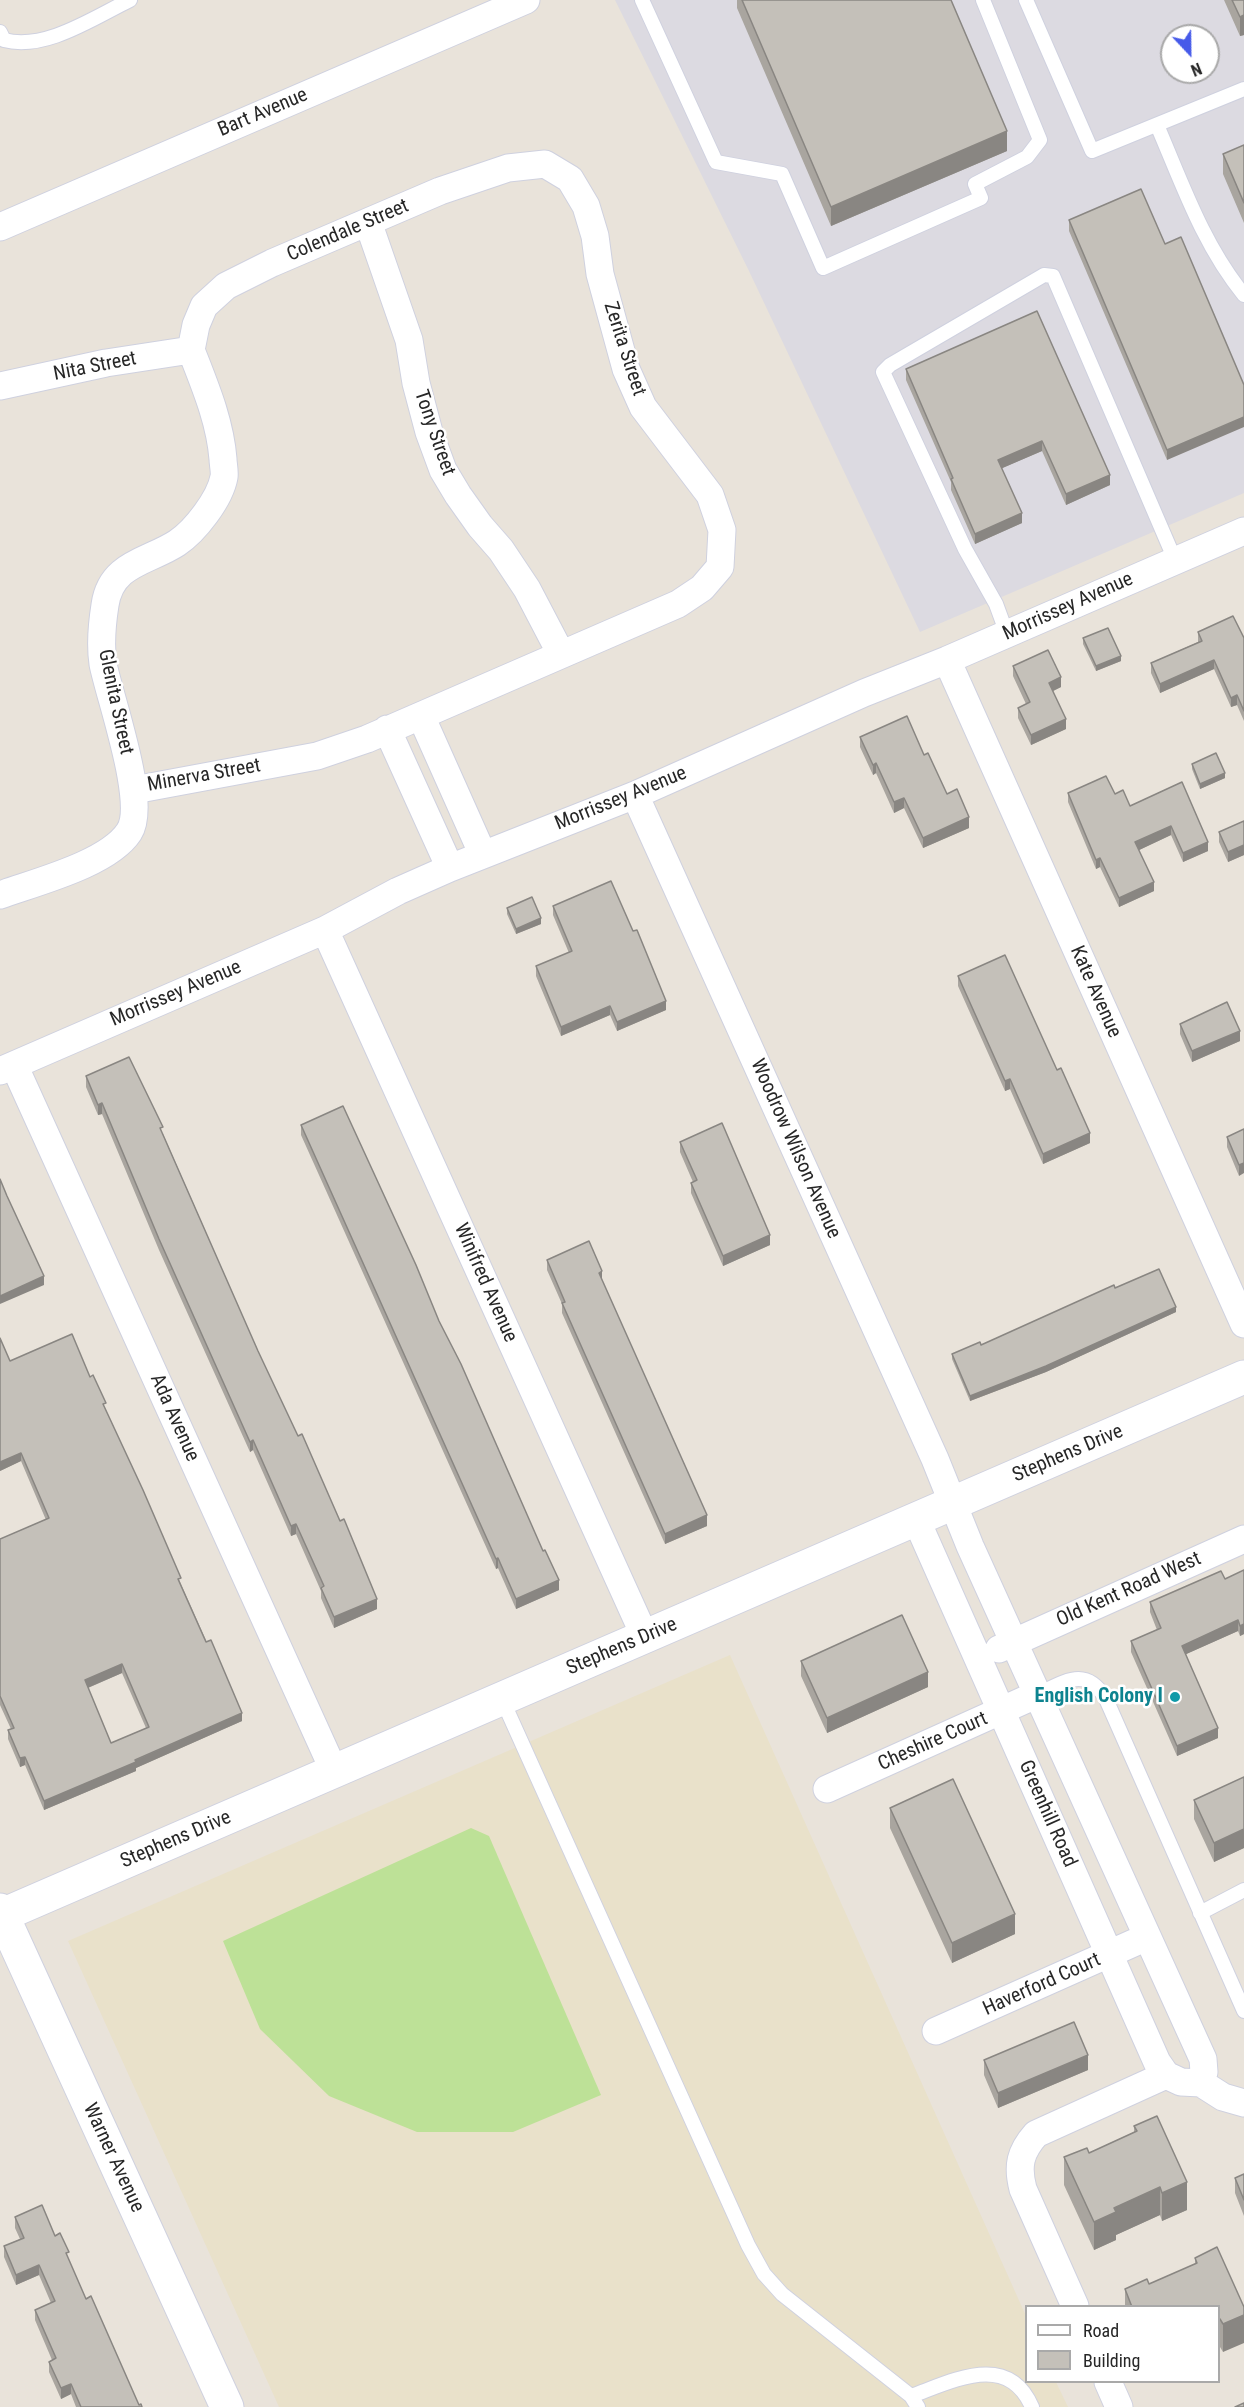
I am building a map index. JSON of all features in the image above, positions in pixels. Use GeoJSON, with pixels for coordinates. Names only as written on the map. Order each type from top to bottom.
{"type":"FeatureCollection","features":[{"type":"Feature","properties":{"kind":"street","name":"Bart Avenue"},"geometry":{"type":"LineString","coordinates":[[0,227],[526,0]]}},
{"type":"Feature","properties":{"kind":"street","name":"Colendale Street"},"geometry":{"type":"LineString","coordinates":[[191,350],[196,326],[204,306],[226,286],[272,263],[440,191],[508,168],[545,164]]}},
{"type":"Feature","properties":{"kind":"street","name":"Zerita Street"},"geometry":{"type":"LineString","coordinates":[[545,164],[570,179],[586,206],[595,236],[600,274],[627,369],[643,407],[710,495],[722,530],[720,567]]}},
{"type":"Feature","properties":{"kind":"street","name":"Tony Street"},"geometry":{"type":"LineString","coordinates":[[368,222],[409,340],[416,383],[426,422],[443,470],[458,495],[501,550],[527,589],[561,654]]}},
{"type":"Feature","properties":{"kind":"street","name":"Nita Street"},"geometry":{"type":"LineString","coordinates":[[0,386],[106,363],[191,350]]}},
{"type":"Feature","properties":{"kind":"street","name":"Glenita Street"},"geometry":{"type":"LineString","coordinates":[[134,789],[103,662],[101,632],[105,601],[109,588],[128,567],[176,543],[193,530],[212,503],[224,477],[221,441],[212,404],[191,350]]}},
{"type":"Feature","properties":{"kind":"street","name":"Morrissey Avenue"},"geometry":{"type":"LineString","coordinates":[[7,1068],[325,930],[398,891],[450,868],[635,795],[864,693],[947,660],[1244,531]]}},
{"type":"Feature","properties":{"kind":"street","name":"Minerva Street"},"geometry":{"type":"LineString","coordinates":[[0,895],[96,860],[116,846],[130,831],[135,813],[134,789],[317,756],[367,739],[678,604],[702,588],[720,567]]}},
{"type":"Feature","properties":{"kind":"street","name":"Kate Avenue"},"geometry":{"type":"LineString","coordinates":[[947,660],[1244,1323]]}},
{"type":"Feature","properties":{"kind":"street"},"geometry":{"type":"LineString","coordinates":[[421,716],[483,855]]}},
{"type":"Feature","properties":{"kind":"street"},"geometry":{"type":"LineString","coordinates":[[387,729],[450,868]]}},
{"type":"Feature","properties":{"kind":"street","name":"Woodrow Wilson Avenue"},"geometry":{"type":"LineString","coordinates":[[635,795],[954,1503]]}},
{"type":"Feature","properties":{"kind":"street","name":"Winifred Avenue"},"geometry":{"type":"LineString","coordinates":[[325,930],[645,1637]]}},
{"type":"Feature","properties":{"kind":"street","name":"Ada Avenue"},"geometry":{"type":"LineString","coordinates":[[7,1068],[334,1771]]}},
{"type":"Feature","properties":{"kind":"street","name":"Stephens Drive"},"geometry":{"type":"LineString","coordinates":[[1,1914],[1244,1377]]}},
{"type":"Feature","properties":{"kind":"street","name":"Greenhill Road"},"geometry":{"type":"LineString","coordinates":[[954,1503],[970,1546],[1203,2059],[1204,2072],[1201,2083]]}},
{"type":"Feature","properties":{"kind":"street","name":"Greenhill Road"},"geometry":{"type":"LineString","coordinates":[[916,1519],[1157,2062],[1166,2075]]}},
{"type":"Feature","properties":{"kind":"street","name":"Old Kent Road West"},"geometry":{"type":"LineString","coordinates":[[978,1658],[1244,1539]]}},
{"type":"Feature","properties":{"kind":"street","name":"Cheshire Court"},"geometry":{"type":"LineString","coordinates":[[827,1789],[1038,1694]]}},
{"type":"Feature","properties":{"kind":"street","name":"Warner Avenue"},"geometry":{"type":"LineString","coordinates":[[1,1914],[227,2407]]}},
{"type":"Feature","properties":{"kind":"street","name":"Haverford Court"},"geometry":{"type":"LineString","coordinates":[[936,2031],[1148,1937]]}},
{"type":"Feature","properties":{"kind":"street"},"geometry":{"type":"LineString","coordinates":[[1074,2305],[1023,2189],[1019,2174],[1020,2161],[1026,2146],[1036,2134],[1166,2075],[1181,2082],[1201,2083],[1222,2097],[1244,2103]]}},
{"type":"Feature","properties":{"kind":"street"},"geometry":{"type":"LineString","coordinates":[[1108,2383],[1119,2407]]}},
{"type":"Feature","properties":{"kind":"lane"},"geometry":{"type":"LineString","coordinates":[[0,32],[4,40],[17,44],[40,42],[130,0]]}},
{"type":"Feature","properties":{"kind":"lane"},"geometry":{"type":"LineString","coordinates":[[642,0],[717,162],[782,174],[823,268],[981,198],[975,184],[1028,157],[1041,140],[983,0]]}},
{"type":"Feature","properties":{"kind":"lane"},"geometry":{"type":"LineString","coordinates":[[1026,0],[1092,151],[1244,89]]}},
{"type":"Feature","properties":{"kind":"lane"},"geometry":{"type":"LineString","coordinates":[[1157,124],[1205,236],[1229,277],[1244,295]]}},
{"type":"Feature","properties":{"kind":"lane"},"geometry":{"type":"LineString","coordinates":[[1007,634],[996,604],[965,549],[884,372],[890,365],[1044,275],[1053,276],[1175,560]]}},
{"type":"Feature","properties":{"kind":"lane"},"geometry":{"type":"LineString","coordinates":[[1038,1694],[1068,1680],[1080,1678],[1090,1681],[1099,1688],[1106,1699],[1244,2011]]}},
{"type":"Feature","properties":{"kind":"lane"},"geometry":{"type":"LineString","coordinates":[[502,1699],[748,2245],[764,2274],[782,2295],[914,2401],[966,2377],[992,2373],[1006,2377],[1027,2395],[1032,2407]]}},
{"type":"Feature","properties":{"kind":"lane"},"geometry":{"type":"LineString","coordinates":[[1200,1913],[1244,1890]]}},
{"type":"Feature","properties":{"kind":"shaded area"},"geometry":{"type":"Polygon","coordinates":[[[615,0],[1244,0],[1244,493],[920,632],[749,271],[615,0]]]}},
{"type":"Feature","properties":{"kind":"shaded area"},"geometry":{"type":"Polygon","coordinates":[[[730,1655],[1025,2314],[1025,2383],[1056,2383],[1068,2407],[279,2407],[68,1941],[730,1655]]]}},
{"type":"Feature","properties":{"kind":"green space"},"geometry":{"type":"Polygon","coordinates":[[[471,1828],[489,1836],[601,2095],[513,2132],[417,2132],[329,2096],[260,2029],[223,1941],[471,1828]]]}},
{"type":"Feature","properties":{"kind":"building"},"geometry":{"type":"Polygon","coordinates":[[[742,0],[951,0],[1007,131],[831,207],[742,0]]]}},
{"type":"Feature","properties":{"kind":"building"},"geometry":{"type":"Polygon","coordinates":[[[1232,0],[1244,0],[1244,15],[1240,17],[1232,0]]]}},
{"type":"Feature","properties":{"kind":"building"},"geometry":{"type":"Polygon","coordinates":[[[1244,145],[1244,203],[1223,154],[1244,145]]]}},
{"type":"Feature","properties":{"kind":"building"},"geometry":{"type":"Polygon","coordinates":[[[1141,189],[1165,244],[1181,237],[1244,385],[1244,417],[1167,450],[1069,220],[1141,189]]]}},
{"type":"Feature","properties":{"kind":"building"},"geometry":{"type":"Polygon","coordinates":[[[1037,311],[1110,475],[1066,494],[1042,441],[998,460],[1022,513],[975,534],[906,369],[1037,311]]]}},
{"type":"Feature","properties":{"kind":"building"},"geometry":{"type":"Polygon","coordinates":[[[1233,616],[1244,638],[1244,711],[1237,695],[1231,698],[1214,660],[1160,684],[1151,663],[1202,641],[1198,632],[1233,616]]]}},
{"type":"Feature","properties":{"kind":"building"},"geometry":{"type":"Polygon","coordinates":[[[1108,628],[1121,656],[1096,666],[1083,638],[1108,628]]]}},
{"type":"Feature","properties":{"kind":"building"},"geometry":{"type":"Polygon","coordinates":[[[1048,650],[1061,677],[1049,683],[1066,719],[1031,735],[1018,708],[1030,702],[1013,666],[1048,650]]]}},
{"type":"Feature","properties":{"kind":"building"},"geometry":{"type":"Polygon","coordinates":[[[907,716],[924,755],[928,753],[947,794],[957,789],[969,817],[923,838],[904,798],[894,802],[876,763],[873,765],[860,737],[907,716]]]}},
{"type":"Feature","properties":{"kind":"building"},"geometry":{"type":"Polygon","coordinates":[[[1216,753],[1225,773],[1200,784],[1192,764],[1216,753]]]}},
{"type":"Feature","properties":{"kind":"building"},"geometry":{"type":"Polygon","coordinates":[[[1106,776],[1115,794],[1123,790],[1130,806],[1182,782],[1208,842],[1183,853],[1171,826],[1135,842],[1154,882],[1119,898],[1100,858],[1096,860],[1068,793],[1106,776]]]}},
{"type":"Feature","properties":{"kind":"building"},"geometry":{"type":"Polygon","coordinates":[[[1244,821],[1244,845],[1228,852],[1219,832],[1244,821]]]}},
{"type":"Feature","properties":{"kind":"building"},"geometry":{"type":"Polygon","coordinates":[[[611,881],[633,931],[637,930],[666,1001],[617,1022],[610,1006],[561,1027],[536,966],[572,951],[553,906],[611,881]]]}},
{"type":"Feature","properties":{"kind":"building"},"geometry":{"type":"Polygon","coordinates":[[[532,897],[541,918],[516,929],[507,908],[532,897]]]}},
{"type":"Feature","properties":{"kind":"building"},"geometry":{"type":"Polygon","coordinates":[[[1005,955],[1057,1070],[1061,1068],[1090,1133],[1043,1154],[1010,1079],[1005,1081],[958,976],[1005,955]]]}},
{"type":"Feature","properties":{"kind":"building"},"geometry":{"type":"Polygon","coordinates":[[[1227,1002],[1240,1031],[1192,1051],[1180,1024],[1227,1002]]]}},
{"type":"Feature","properties":{"kind":"building"},"geometry":{"type":"Polygon","coordinates":[[[129,1057],[163,1127],[160,1128],[258,1351],[298,1436],[302,1434],[340,1521],[344,1519],[377,1599],[334,1617],[321,1588],[324,1586],[296,1524],[291,1526],[253,1440],[250,1442],[159,1239],[102,1103],[98,1105],[86,1076],[129,1057]]]}},
{"type":"Feature","properties":{"kind":"building"},"geometry":{"type":"Polygon","coordinates":[[[343,1106],[416,1265],[439,1321],[461,1364],[543,1551],[545,1550],[559,1580],[516,1599],[301,1125],[343,1106]]]}},
{"type":"Feature","properties":{"kind":"building"},"geometry":{"type":"Polygon","coordinates":[[[722,1123],[770,1235],[723,1256],[691,1183],[697,1180],[680,1142],[722,1123]]]}},
{"type":"Feature","properties":{"kind":"building"},"geometry":{"type":"Polygon","coordinates":[[[1244,1129],[1244,1163],[1239,1165],[1227,1137],[1244,1129]]]}},
{"type":"Feature","properties":{"kind":"building"},"geometry":{"type":"Polygon","coordinates":[[[0,1179],[44,1276],[0,1296],[0,1179]]]}},
{"type":"Feature","properties":{"kind":"building"},"geometry":{"type":"Polygon","coordinates":[[[589,1241],[602,1271],[599,1273],[707,1515],[665,1534],[562,1303],[565,1302],[547,1260],[589,1241]]]}},
{"type":"Feature","properties":{"kind":"building"},"geometry":{"type":"Polygon","coordinates":[[[1159,1269],[1176,1307],[1046,1366],[970,1396],[952,1354],[980,1342],[981,1345],[1114,1285],[1115,1288],[1159,1269]]]}},
{"type":"Feature","properties":{"kind":"building"},"geometry":{"type":"Polygon","coordinates":[[[72,1334],[90,1377],[93,1375],[106,1403],[103,1404],[143,1490],[206,1642],[211,1640],[242,1713],[44,1801],[25,1757],[20,1758],[8,1730],[14,1728],[0,1696],[0,1539],[49,1518],[21,1453],[0,1462],[0,1338],[10,1361],[72,1334]],[[122,1664],[85,1680],[111,1743],[149,1727],[122,1664]]]}},
{"type":"Feature","properties":{"kind":"building","name":"English Colony I"},"geometry":{"type":"Polygon","coordinates":[[[1244,1570],[1244,1624],[1240,1626],[1238,1620],[1182,1646],[1218,1728],[1177,1746],[1131,1641],[1161,1628],[1150,1602],[1221,1571],[1225,1579],[1244,1570]]]}},
{"type":"Feature","properties":{"kind":"building"},"geometry":{"type":"Polygon","coordinates":[[[902,1615],[928,1672],[827,1718],[801,1661],[902,1615]]]}},
{"type":"Feature","properties":{"kind":"building"},"geometry":{"type":"Polygon","coordinates":[[[1244,1777],[1244,1829],[1214,1843],[1194,1800],[1244,1777]]]}},
{"type":"Feature","properties":{"kind":"building"},"geometry":{"type":"Polygon","coordinates":[[[953,1779],[1015,1914],[952,1943],[890,1808],[953,1779]]]}},
{"type":"Feature","properties":{"kind":"building"},"geometry":{"type":"Polygon","coordinates":[[[1074,2022],[1088,2055],[998,2093],[984,2060],[1074,2022]]]}},
{"type":"Feature","properties":{"kind":"building"},"geometry":{"type":"Polygon","coordinates":[[[1157,2116],[1187,2182],[1162,2193],[1160,2187],[1114,2208],[1116,2212],[1094,2222],[1064,2157],[1087,2148],[1089,2153],[1137,2131],[1134,2126],[1157,2116]]]}},
{"type":"Feature","properties":{"kind":"building"},"geometry":{"type":"Polygon","coordinates":[[[1244,2174],[1244,2200],[1235,2178],[1244,2174]]]}},
{"type":"Feature","properties":{"kind":"building"},"geometry":{"type":"Polygon","coordinates":[[[42,2205],[55,2236],[60,2233],[86,2299],[91,2296],[139,2405],[141,2404],[142,2407],[81,2407],[71,2384],[61,2388],[49,2362],[56,2358],[35,2310],[55,2301],[39,2265],[16,2275],[4,2246],[24,2238],[15,2217],[42,2205]]]}},
{"type":"Feature","properties":{"kind":"building"},"geometry":{"type":"Polygon","coordinates":[[[1217,2247],[1244,2307],[1244,2315],[1223,2324],[1220,2319],[1220,2305],[1131,2305],[1125,2289],[1147,2279],[1149,2284],[1197,2263],[1195,2258],[1217,2247]]]}},
{"type":"Feature","properties":{"kind":"place","name":"English Colony I"},"geometry":{"type":"Point","coordinates":[1175,1697]}}]}
